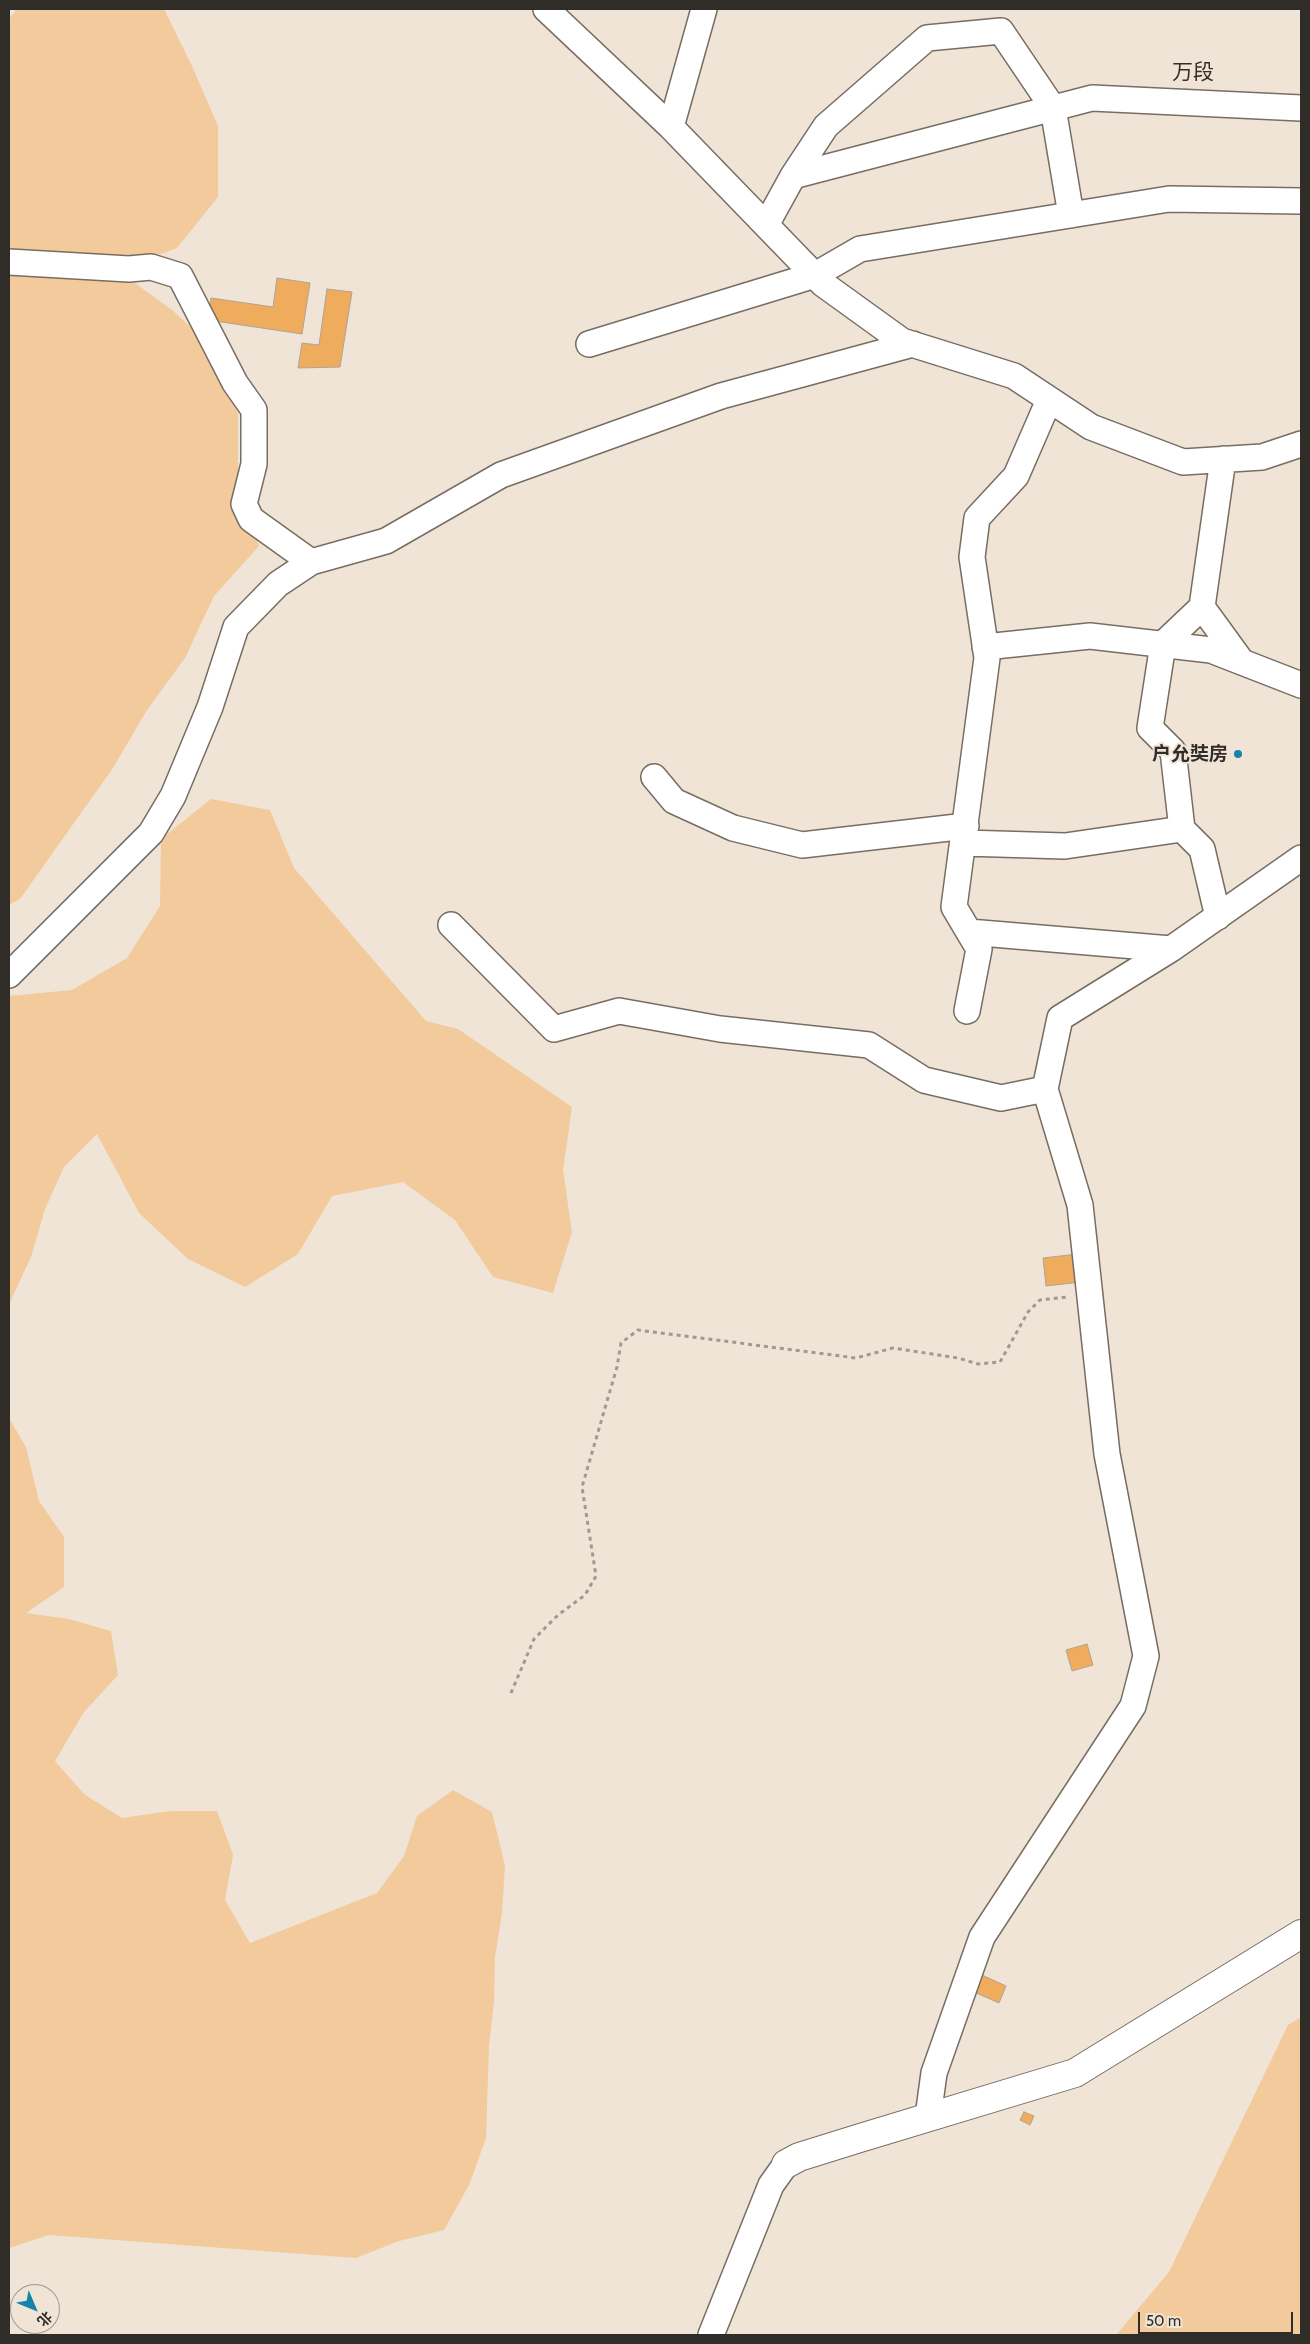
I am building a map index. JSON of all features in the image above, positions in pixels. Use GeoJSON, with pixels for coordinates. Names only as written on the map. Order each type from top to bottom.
{"type":"FeatureCollection","features":[{"type":"Feature","properties":{"kind":"street"},"geometry":{"type":"LineString","coordinates":[[546,9],[671,127],[823,284],[902,341],[1014,376],[1091,428],[1183,462],[1262,457],[1301,444]]}},
{"type":"Feature","properties":{"kind":"street"},"geometry":{"type":"LineString","coordinates":[[671,127],[704,9]]}},
{"type":"Feature","properties":{"kind":"street"},"geometry":{"type":"LineString","coordinates":[[766,225],[793,176],[826,126],[927,38],[1001,31],[1053,108],[1072,215]]}},
{"type":"Feature","properties":{"kind":"street"},"geometry":{"type":"LineString","coordinates":[[793,176],[1092,98],[1301,108]]}},
{"type":"Feature","properties":{"kind":"street"},"geometry":{"type":"LineString","coordinates":[[589,344],[815,275],[860,249],[1170,199],[1301,201]]}},
{"type":"Feature","properties":{"kind":"street"},"geometry":{"type":"LineString","coordinates":[[9,262],[130,268],[151,267],[180,276],[235,383],[254,410],[254,464],[244,504],[251,519],[311,562]]}},
{"type":"Feature","properties":{"kind":"street"},"geometry":{"type":"LineString","coordinates":[[9,976],[150,833],[173,796],[210,707],[236,626],[278,584],[311,562],[386,541],[510,472],[721,396],[913,344]]}},
{"type":"Feature","properties":{"kind":"street"},"geometry":{"type":"LineString","coordinates":[[967,1011],[979,949],[954,907],[987,658],[972,557],[977,518],[1016,476],[1049,400]]}},
{"type":"Feature","properties":{"kind":"street"},"geometry":{"type":"LineString","coordinates":[[1218,917],[1202,849],[1182,829],[1173,750],[1150,728],[1163,644],[1202,607],[1222,459]]}},
{"type":"Feature","properties":{"kind":"street"},"geometry":{"type":"LineString","coordinates":[[1202,607],[1242,662]]}},
{"type":"Feature","properties":{"kind":"street"},"geometry":{"type":"LineString","coordinates":[[985,647],[1090,636],[1163,644],[1211,650],[1301,685]]}},
{"type":"Feature","properties":{"kind":"street"},"geometry":{"type":"LineString","coordinates":[[654,777],[674,801],[733,828],[802,845],[965,835],[1065,846],[1182,829]]}},
{"type":"Feature","properties":{"kind":"street"},"geometry":{"type":"LineString","coordinates":[[928,2117],[934,2073],[982,1937],[1133,1706],[1146,1656],[1107,1454],[1080,1205],[1045,1089],[1060,1018],[1171,950],[1301,858]]}},
{"type":"Feature","properties":{"kind":"street"},"geometry":{"type":"LineString","coordinates":[[451,925],[554,1029],[619,1011],[720,1030],[869,1045],[924,1080],[1001,1098],[1045,1089]]}},
{"type":"Feature","properties":{"kind":"street"},"geometry":{"type":"LineString","coordinates":[[969,932],[1171,950]]}},
{"type":"Feature","properties":{"kind":"street"},"geometry":{"type":"LineString","coordinates":[[711,2335],[771,2185],[786,2164],[799,2157],[1075,2073],[1301,1934]]}},
{"type":"Feature","properties":{"kind":"path"},"geometry":{"type":"LineString","coordinates":[[511,1693],[534,1639],[558,1615],[585,1595],[596,1576],[582,1487],[617,1368],[621,1343],[638,1330],[856,1358],[893,1348],[958,1358],[978,1364],[1000,1362],[1028,1312],[1040,1300],[1090,1296]]}},
{"type":"Feature","properties":{"kind":"shaded area"},"geometry":{"type":"Polygon","coordinates":[[[17,9],[164,9],[192,66],[218,126],[218,197],[177,248],[117,270],[172,310],[219,353],[238,414],[238,481],[259,546],[214,596],[185,658],[147,710],[113,768],[20,899],[9,905],[9,19],[17,9]]]}},
{"type":"Feature","properties":{"kind":"shaded area"},"geometry":{"type":"Polygon","coordinates":[[[211,799],[270,810],[294,868],[426,1021],[458,1029],[572,1107],[563,1170],[572,1232],[553,1293],[493,1277],[455,1220],[403,1182],[332,1196],[298,1254],[245,1287],[188,1259],[139,1213],[97,1134],[64,1167],[45,1209],[31,1257],[9,1304],[9,996],[72,990],[127,958],[160,906],[161,839],[211,799]]]}},
{"type":"Feature","properties":{"kind":"shaded area"},"geometry":{"type":"Polygon","coordinates":[[[9,1418],[26,1447],[39,1501],[64,1537],[64,1587],[26,1613],[69,1619],[111,1631],[118,1675],[84,1712],[55,1761],[85,1795],[122,1818],[170,1811],[217,1811],[233,1855],[225,1900],[250,1943],[377,1893],[404,1856],[417,1816],[453,1790],[492,1812],[505,1866],[502,1913],[495,1957],[494,2001],[489,2046],[486,2138],[469,2185],[444,2230],[399,2241],[356,2258],[49,2235],[9,2248],[9,1418]]]}},
{"type":"Feature","properties":{"kind":"shaded area"},"geometry":{"type":"Polygon","coordinates":[[[1301,2017],[1301,2335],[1116,2335],[1169,2272],[1288,2025],[1301,2017]]]}},
{"type":"Feature","properties":{"kind":"building"},"geometry":{"type":"Polygon","coordinates":[[[277,278],[310,283],[302,334],[208,320],[211,298],[273,307],[277,278]]]}},
{"type":"Feature","properties":{"kind":"building"},"geometry":{"type":"Polygon","coordinates":[[[327,289],[352,292],[340,367],[298,368],[302,343],[319,345],[327,289]]]}},
{"type":"Feature","properties":{"kind":"building"},"geometry":{"type":"Polygon","coordinates":[[[1078,1254],[1081,1282],[1046,1286],[1043,1258],[1078,1254]]]}},
{"type":"Feature","properties":{"kind":"building"},"geometry":{"type":"Polygon","coordinates":[[[1087,1644],[1093,1665],[1072,1671],[1066,1650],[1087,1644]]]}},
{"type":"Feature","properties":{"kind":"building"},"geometry":{"type":"Polygon","coordinates":[[[982,1975],[1006,1986],[999,2003],[974,1992],[982,1975]]]}},
{"type":"Feature","properties":{"kind":"building"},"geometry":{"type":"Polygon","coordinates":[[[1024,2112],[1034,2116],[1030,2125],[1020,2120],[1024,2112]]]}},
{"type":"Feature","properties":{"kind":"place","name":"户允奘房"},"geometry":{"type":"Point","coordinates":[1238,754]}},
{"type":"Feature","properties":{"kind":"district","name":"万段"},"geometry":{"type":"Point","coordinates":[1193,73]}}]}
